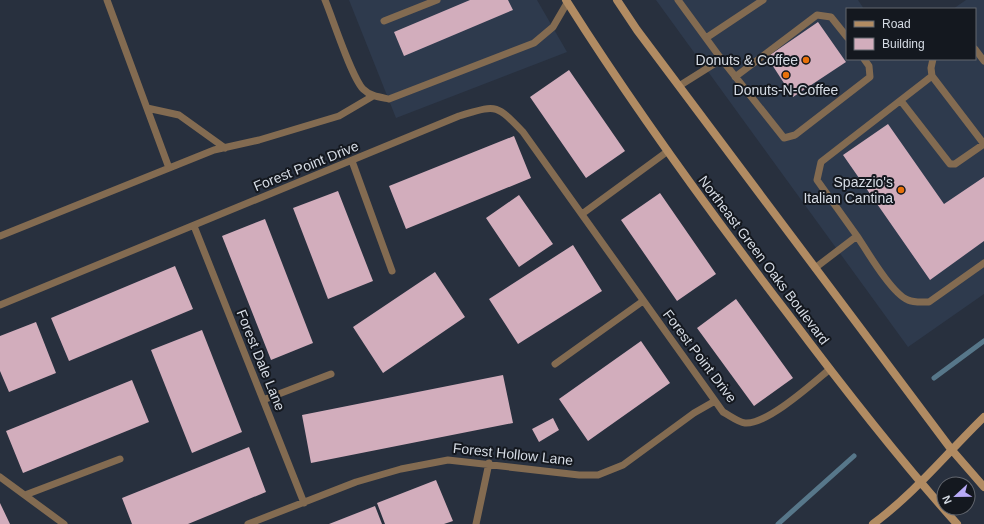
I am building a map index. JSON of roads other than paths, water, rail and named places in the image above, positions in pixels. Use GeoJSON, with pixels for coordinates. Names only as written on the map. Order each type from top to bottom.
{"type":"FeatureCollection","features":[{"type":"Feature","properties":{"kind":"main road"},"geometry":{"type":"LineString","coordinates":[[617,0],[814,268],[951,449],[984,487]]}},
{"type":"Feature","properties":{"kind":"main road","name":"Northeast Green Oaks Boulevard"},"geometry":{"type":"LineString","coordinates":[[568,1],[668,151],[723,229],[830,369],[920,483],[957,524]]}},
{"type":"Feature","properties":{"kind":"main road"},"geometry":{"type":"LineString","coordinates":[[873,524],[893,509],[920,483],[984,416]]}},
{"type":"Feature","properties":{"kind":"lane"},"geometry":{"type":"LineString","coordinates":[[107,0],[169,168]]}},
{"type":"Feature","properties":{"kind":"lane"},"geometry":{"type":"LineString","coordinates":[[326,0],[355,75],[363,88],[373,96],[389,99],[534,43],[553,27],[568,1]]}},
{"type":"Feature","properties":{"kind":"lane"},"geometry":{"type":"LineString","coordinates":[[384,21],[437,0]]}},
{"type":"Feature","properties":{"kind":"lane"},"geometry":{"type":"LineString","coordinates":[[678,0],[735,77],[784,138],[795,135],[870,77],[869,66],[865,60]]}},
{"type":"Feature","properties":{"kind":"lane"},"geometry":{"type":"LineString","coordinates":[[706,38],[763,0]]}},
{"type":"Feature","properties":{"kind":"lane"},"geometry":{"type":"LineString","coordinates":[[735,77],[817,15],[832,17],[846,36]]}},
{"type":"Feature","properties":{"kind":"lane"},"geometry":{"type":"LineString","coordinates":[[976,50],[984,61]]}},
{"type":"Feature","properties":{"kind":"lane"},"geometry":{"type":"LineString","coordinates":[[679,86],[722,59]]}},
{"type":"Feature","properties":{"kind":"lane"},"geometry":{"type":"LineString","coordinates":[[901,101],[950,164],[955,164],[984,144],[932,76],[931,68],[933,60]]}},
{"type":"Feature","properties":{"kind":"lane"},"geometry":{"type":"LineString","coordinates":[[932,76],[821,162],[817,180],[898,294],[908,300],[930,302],[984,263]]}},
{"type":"Feature","properties":{"kind":"lane"},"geometry":{"type":"LineString","coordinates":[[0,236],[214,150],[259,140],[339,116],[373,96]]}},
{"type":"Feature","properties":{"kind":"lane","name":"Forest Point Drive"},"geometry":{"type":"LineString","coordinates":[[0,305],[459,116],[490,107],[504,112],[523,132],[723,412],[744,423],[759,422],[798,396],[830,369]]}},
{"type":"Feature","properties":{"kind":"lane"},"geometry":{"type":"LineString","coordinates":[[147,108],[179,115],[225,148]]}},
{"type":"Feature","properties":{"kind":"lane"},"geometry":{"type":"LineString","coordinates":[[582,214],[668,151]]}},
{"type":"Feature","properties":{"kind":"lane"},"geometry":{"type":"LineString","coordinates":[[352,161],[392,271]]}},
{"type":"Feature","properties":{"kind":"lane","name":"Forest Dale Lane"},"geometry":{"type":"LineString","coordinates":[[194,226],[304,503]]}},
{"type":"Feature","properties":{"kind":"lane"},"geometry":{"type":"LineString","coordinates":[[814,268],[857,236]]}},
{"type":"Feature","properties":{"kind":"lane"},"geometry":{"type":"LineString","coordinates":[[555,364],[643,301]]}},
{"type":"Feature","properties":{"kind":"lane"},"geometry":{"type":"LineString","coordinates":[[263,400],[332,374]]}},
{"type":"Feature","properties":{"kind":"lane","name":"Forest Hollow Lane"},"geometry":{"type":"LineString","coordinates":[[248,524],[356,482],[400,469],[448,460],[489,463],[579,475],[598,475],[623,465],[694,413],[715,401]]}},
{"type":"Feature","properties":{"kind":"lane"},"geometry":{"type":"LineString","coordinates":[[25,495],[120,459]]}},
{"type":"Feature","properties":{"kind":"lane"},"geometry":{"type":"LineString","coordinates":[[476,524],[489,463]]}},
{"type":"Feature","properties":{"kind":"lane"},"geometry":{"type":"LineString","coordinates":[[0,477],[64,524]]}},
{"type":"Feature","properties":{"kind":"waterway"},"geometry":{"type":"LineString","coordinates":[[934,378],[984,341]]}},
{"type":"Feature","properties":{"kind":"waterway"},"geometry":{"type":"LineString","coordinates":[[778,524],[854,456]]}},
{"type":"Feature","properties":{"kind":"place","name":"Donuts & Coffee"},"geometry":{"type":"Point","coordinates":[806,60]}},
{"type":"Feature","properties":{"kind":"place","name":"Donuts-N-Coffee"},"geometry":{"type":"Point","coordinates":[786,75]}},
{"type":"Feature","properties":{"kind":"place","name":"Spazzio's Italian Cantina"},"geometry":{"type":"Point","coordinates":[901,190]}}]}
